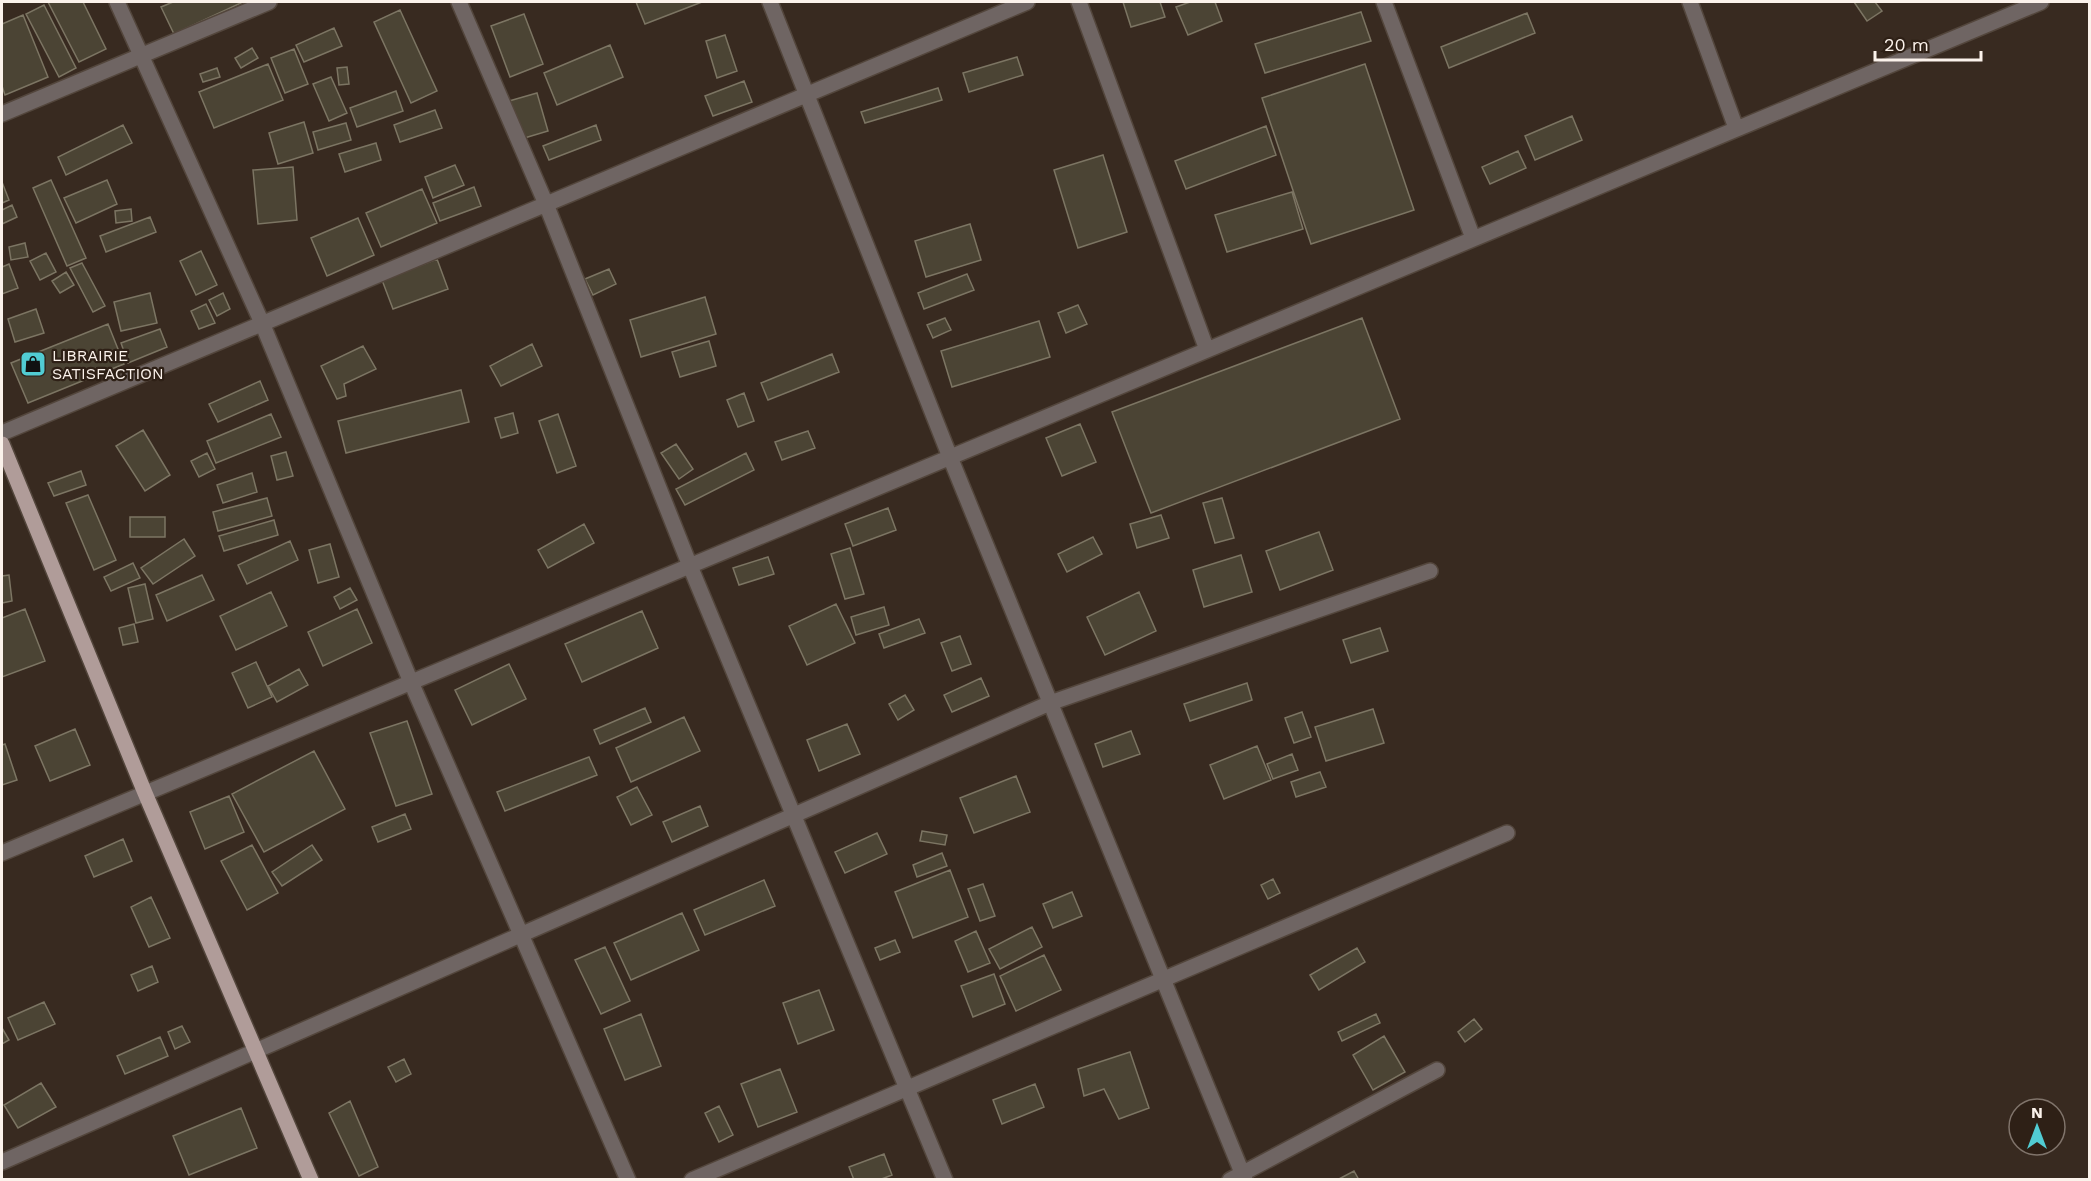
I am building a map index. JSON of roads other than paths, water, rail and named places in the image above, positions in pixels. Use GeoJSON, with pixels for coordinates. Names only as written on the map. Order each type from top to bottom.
{"type":"FeatureCollection","features":[{"type":"Feature","properties":{"kind":"main road"},"geometry":{"type":"LineString","coordinates":[[2,444],[145,793],[310,1179]]}},
{"type":"Feature","properties":{"kind":"street"},"geometry":{"type":"LineString","coordinates":[[117,2],[262,323],[411,682],[628,1179]]}},
{"type":"Feature","properties":{"kind":"street"},"geometry":{"type":"LineString","coordinates":[[2,114],[269,2]]}},
{"type":"Feature","properties":{"kind":"street"},"geometry":{"type":"LineString","coordinates":[[459,2],[546,204],[690,566],[945,1179]]}},
{"type":"Feature","properties":{"kind":"street"},"geometry":{"type":"LineString","coordinates":[[770,2],[950,457],[1163,980],[1239,1177],[1437,1070]]}},
{"type":"Feature","properties":{"kind":"street"},"geometry":{"type":"LineString","coordinates":[[2,433],[1027,2]]}},
{"type":"Feature","properties":{"kind":"street"},"geometry":{"type":"LineString","coordinates":[[1079,2],[1207,350]]}},
{"type":"Feature","properties":{"kind":"street"},"geometry":{"type":"LineString","coordinates":[[1384,2],[1473,238]]}},
{"type":"Feature","properties":{"kind":"street"},"geometry":{"type":"LineString","coordinates":[[1690,2],[1736,128]]}},
{"type":"Feature","properties":{"kind":"street"},"geometry":{"type":"LineString","coordinates":[[2,853],[2041,2]]}},
{"type":"Feature","properties":{"kind":"street"},"geometry":{"type":"LineString","coordinates":[[2,1162],[1050,703],[1430,571]]}},
{"type":"Feature","properties":{"kind":"street"},"geometry":{"type":"LineString","coordinates":[[692,1179],[1507,833]]}},
{"type":"Feature","properties":{"kind":"place","name":"LIBRAIRIE SATISFACTION"},"geometry":{"type":"Point","coordinates":[33,364]}}]}
